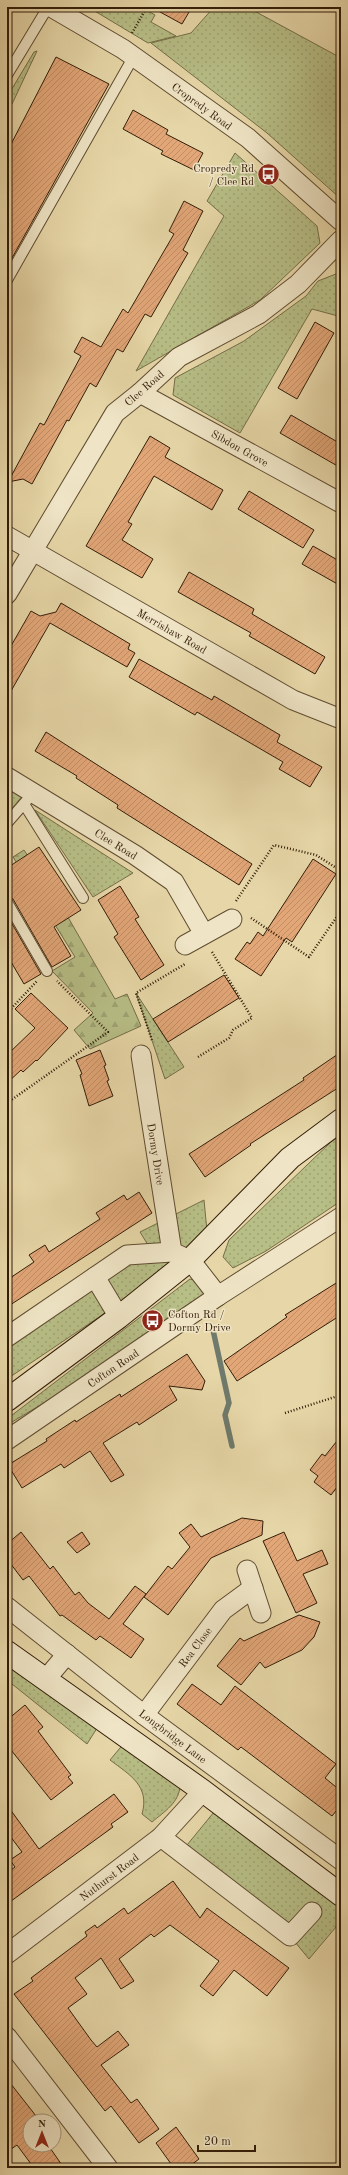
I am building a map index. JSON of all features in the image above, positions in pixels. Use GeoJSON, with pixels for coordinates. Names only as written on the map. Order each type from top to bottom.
{"type":"FeatureCollection","features":[{"type":"Feature","properties":{"kind":"street","name":"Cropredy Road"},"geometry":{"type":"LineString","coordinates":[[51,7],[134,56],[248,138],[341,221]]}},
{"type":"Feature","properties":{"kind":"street","name":"Clee Road"},"geometry":{"type":"LineString","coordinates":[[7,594],[31,551],[115,413],[140,393],[179,357],[259,314],[298,284],[341,240]]}},
{"type":"Feature","properties":{"kind":"street","name":"Sibdon Grove"},"geometry":{"type":"LineString","coordinates":[[140,393],[341,503]]}},
{"type":"Feature","properties":{"kind":"street","name":"Merrishaw Road"},"geometry":{"type":"LineString","coordinates":[[7,536],[293,700],[341,719]]}},
{"type":"Feature","properties":{"kind":"street","name":"Clee Road"},"geometry":{"type":"LineString","coordinates":[[7,777],[29,798],[135,855],[174,882],[204,934]]}},
{"type":"Feature","properties":{"kind":"street"},"geometry":{"type":"LineString","coordinates":[[185,945],[204,934],[233,912]]}},
{"type":"Feature","properties":{"kind":"street","name":"Dormy Drive"},"geometry":{"type":"LineString","coordinates":[[147,1049],[181,1256]]}},
{"type":"Feature","properties":{"kind":"street"},"geometry":{"type":"LineString","coordinates":[[7,1400],[119,1317],[181,1256],[290,1158],[341,1120]]}},
{"type":"Feature","properties":{"kind":"street","name":"Cofton Road"},"geometry":{"type":"LineString","coordinates":[[7,1440],[218,1296],[341,1217]]}},
{"type":"Feature","properties":{"kind":"street"},"geometry":{"type":"LineString","coordinates":[[7,1337],[127,1255],[181,1256],[218,1296]]}},
{"type":"Feature","properties":{"kind":"street"},"geometry":{"type":"LineString","coordinates":[[95,1277],[119,1317]]}},
{"type":"Feature","properties":{"kind":"street","name":"Rea Close"},"geometry":{"type":"LineString","coordinates":[[144,1715],[223,1610],[250,1579],[261,1613]]}},
{"type":"Feature","properties":{"kind":"street","name":"Longbridge Lane"},"geometry":{"type":"LineString","coordinates":[[7,1607],[144,1715],[341,1860]]}},
{"type":"Feature","properties":{"kind":"street"},"geometry":{"type":"LineString","coordinates":[[7,1652],[203,1790],[341,1895]]}},
{"type":"Feature","properties":{"kind":"street"},"geometry":{"type":"LineString","coordinates":[[46,1679],[67,1654]]}},
{"type":"Feature","properties":{"kind":"street","name":"Nuthurst Road"},"geometry":{"type":"LineString","coordinates":[[7,1954],[161,1837],[203,1790]]}},
{"type":"Feature","properties":{"kind":"street"},"geometry":{"type":"LineString","coordinates":[[161,1837],[290,1936],[312,1912]]}},
{"type":"Feature","properties":{"kind":"street"},"geometry":{"type":"LineString","coordinates":[[7,2036],[108,2168]]}},
{"type":"Feature","properties":{"kind":"lane"},"geometry":{"type":"LineString","coordinates":[[7,75],[48,7]]}},
{"type":"Feature","properties":{"kind":"lane"},"geometry":{"type":"LineString","coordinates":[[7,280],[134,56]]}},
{"type":"Feature","properties":{"kind":"lane"},"geometry":{"type":"LineString","coordinates":[[7,823],[29,798],[84,898]]}},
{"type":"Feature","properties":{"kind":"lane"},"geometry":{"type":"LineString","coordinates":[[7,902],[47,971]]}},
{"type":"Feature","properties":{"kind":"path"},"geometry":{"type":"LineString","coordinates":[[338,869],[316,855],[274,845],[233,912],[310,958],[338,915]]}},
{"type":"Feature","properties":{"kind":"path"},"geometry":{"type":"LineString","coordinates":[[198,1057],[229,1038],[233,1030],[252,1018],[210,950],[204,934]]}},
{"type":"Feature","properties":{"kind":"path"},"geometry":{"type":"LineString","coordinates":[[147,1049],[136,992],[189,963],[185,945]]}},
{"type":"Feature","properties":{"kind":"path"},"geometry":{"type":"LineString","coordinates":[[7,1013],[47,971],[108,1032],[7,1103]]}},
{"type":"Feature","properties":{"kind":"path"},"geometry":{"type":"LineString","coordinates":[[284,1413],[341,1395]]}},
{"type":"Feature","properties":{"kind":"green space"},"geometry":{"type":"Polygon","coordinates":[[[88,7],[141,7],[155,15],[151,22],[176,36],[148,43],[88,7]]]}},
{"type":"Feature","properties":{"kind":"green space"},"geometry":{"type":"Polygon","coordinates":[[[214,7],[247,7],[341,58],[341,199],[267,133],[151,43],[191,33],[214,7]]]}},
{"type":"Feature","properties":{"kind":"green space"},"geometry":{"type":"Polygon","coordinates":[[[37,51],[12,104],[7,101],[7,97],[34,52],[37,51]]]}},
{"type":"Feature","properties":{"kind":"green space"},"geometry":{"type":"Polygon","coordinates":[[[235,153],[317,226],[320,243],[260,300],[136,371],[224,216],[207,201],[235,153]]]}},
{"type":"Feature","properties":{"kind":"green space"},"geometry":{"type":"Polygon","coordinates":[[[341,272],[341,307],[338,316],[312,309],[240,433],[173,395],[175,378],[244,341],[306,296],[318,281],[341,272]]]}},
{"type":"Feature","properties":{"kind":"green space"},"geometry":{"type":"Polygon","coordinates":[[[7,785],[23,795],[7,815],[7,785]]]}},
{"type":"Feature","properties":{"kind":"green space"},"geometry":{"type":"Polygon","coordinates":[[[35,810],[133,873],[93,897],[35,810]]]}},
{"type":"Feature","properties":{"kind":"green space"},"geometry":{"type":"Polygon","coordinates":[[[24,850],[65,912],[115,999],[127,994],[141,1026],[90,1049],[74,1030],[93,1013],[52,971],[75,957],[13,857],[24,850]]]}},
{"type":"Feature","properties":{"kind":"green space"},"geometry":{"type":"Polygon","coordinates":[[[136,993],[184,1067],[165,1079],[136,993]]]}},
{"type":"Feature","properties":{"kind":"green space"},"geometry":{"type":"Polygon","coordinates":[[[341,1135],[341,1201],[266,1251],[233,1268],[223,1257],[229,1240],[332,1141],[341,1135]]]}},
{"type":"Feature","properties":{"kind":"green space"},"geometry":{"type":"Polygon","coordinates":[[[204,1200],[207,1231],[120,1303],[7,1379],[7,1344],[148,1245],[140,1232],[204,1200]]]}},
{"type":"Feature","properties":{"kind":"green space"},"geometry":{"type":"Polygon","coordinates":[[[190,1279],[200,1282],[205,1289],[205,1296],[52,1398],[7,1425],[7,1419],[190,1279]]]}},
{"type":"Feature","properties":{"kind":"green space"},"geometry":{"type":"Polygon","coordinates":[[[7,1660],[99,1725],[87,1744],[7,1680],[7,1660]]]}},
{"type":"Feature","properties":{"kind":"green space"},"geometry":{"type":"Polygon","coordinates":[[[125,1742],[180,1785],[174,1802],[152,1822],[142,1814],[144,1804],[141,1789],[131,1776],[110,1760],[125,1742]]]}},
{"type":"Feature","properties":{"kind":"green space"},"geometry":{"type":"Polygon","coordinates":[[[214,1812],[341,1902],[341,1921],[309,1959],[290,1936],[187,1845],[214,1812]]]}},
{"type":"Feature","properties":{"kind":"building"},"geometry":{"type":"Polygon","coordinates":[[[151,7],[192,7],[182,24],[151,7]]]}},
{"type":"Feature","properties":{"kind":"building"},"geometry":{"type":"Polygon","coordinates":[[[56,57],[109,84],[7,267],[7,152],[56,57]]]}},
{"type":"Feature","properties":{"kind":"building"},"geometry":{"type":"Polygon","coordinates":[[[133,110],[168,130],[166,134],[203,153],[194,170],[161,154],[163,151],[123,129],[133,110]]]}},
{"type":"Feature","properties":{"kind":"building"},"geometry":{"type":"Polygon","coordinates":[[[184,201],[203,211],[183,250],[188,253],[151,317],[145,314],[123,352],[117,349],[96,387],[90,383],[69,421],[67,420],[32,484],[23,479],[8,482],[40,423],[44,425],[81,356],[74,352],[82,337],[101,347],[123,309],[128,313],[174,234],[169,231],[184,201]]]}},
{"type":"Feature","properties":{"kind":"building"},"geometry":{"type":"Polygon","coordinates":[[[315,322],[334,333],[297,399],[278,388],[315,322]]]}},
{"type":"Feature","properties":{"kind":"building"},"geometry":{"type":"Polygon","coordinates":[[[291,415],[341,444],[341,468],[280,433],[291,415]]]}},
{"type":"Feature","properties":{"kind":"building"},"geometry":{"type":"Polygon","coordinates":[[[150,436],[170,448],[165,457],[223,490],[212,510],[154,476],[128,522],[132,524],[122,540],[153,559],[142,578],[86,546],[150,436]]]}},
{"type":"Feature","properties":{"kind":"building"},"geometry":{"type":"Polygon","coordinates":[[[249,491],[314,530],[303,548],[238,509],[249,491]]]}},
{"type":"Feature","properties":{"kind":"building"},"geometry":{"type":"Polygon","coordinates":[[[313,546],[341,562],[341,586],[302,564],[313,546]]]}},
{"type":"Feature","properties":{"kind":"building"},"geometry":{"type":"Polygon","coordinates":[[[189,572],[254,609],[252,614],[325,657],[315,674],[249,636],[251,633],[178,592],[189,572]]]}},
{"type":"Feature","properties":{"kind":"building"},"geometry":{"type":"Polygon","coordinates":[[[61,603],[130,644],[128,649],[135,653],[127,667],[50,623],[7,698],[7,653],[31,611],[40,616],[56,612],[61,603]]]}},
{"type":"Feature","properties":{"kind":"building"},"geometry":{"type":"Polygon","coordinates":[[[139,659],[212,700],[214,696],[280,735],[277,742],[322,767],[310,787],[279,769],[283,762],[197,712],[195,715],[129,677],[139,659]]]}},
{"type":"Feature","properties":{"kind":"building"},"geometry":{"type":"Polygon","coordinates":[[[46,732],[252,864],[239,885],[117,808],[118,805],[76,778],[77,776],[35,751],[46,732]]]}},
{"type":"Feature","properties":{"kind":"building"},"geometry":{"type":"Polygon","coordinates":[[[39,847],[81,910],[54,927],[71,956],[52,967],[13,899],[7,896],[7,868],[39,847]]]}},
{"type":"Feature","properties":{"kind":"building"},"geometry":{"type":"Polygon","coordinates":[[[313,859],[336,874],[292,942],[286,938],[261,976],[235,959],[247,942],[250,944],[258,932],[263,936],[313,859]]]}},
{"type":"Feature","properties":{"kind":"building"},"geometry":{"type":"Polygon","coordinates":[[[120,886],[139,917],[135,919],[164,965],[141,980],[114,937],[118,934],[98,900],[120,886]]]}},
{"type":"Feature","properties":{"kind":"building"},"geometry":{"type":"Polygon","coordinates":[[[7,915],[41,974],[24,984],[7,955],[7,915]]]}},
{"type":"Feature","properties":{"kind":"building"},"geometry":{"type":"Polygon","coordinates":[[[224,975],[239,998],[168,1042],[153,1019],[224,975]]]}},
{"type":"Feature","properties":{"kind":"building"},"geometry":{"type":"Polygon","coordinates":[[[31,993],[68,1028],[37,1061],[36,1060],[23,1072],[21,1070],[7,1083],[7,1055],[35,1028],[15,1009],[31,993]]]}},
{"type":"Feature","properties":{"kind":"building"},"geometry":{"type":"Polygon","coordinates":[[[100,1050],[106,1065],[104,1066],[109,1080],[107,1081],[113,1096],[89,1106],[80,1075],[82,1074],[76,1060],[100,1050]]]}},
{"type":"Feature","properties":{"kind":"building"},"geometry":{"type":"Polygon","coordinates":[[[341,1052],[341,1086],[250,1144],[251,1145],[205,1177],[189,1154],[304,1080],[303,1078],[341,1052]]]}},
{"type":"Feature","properties":{"kind":"building"},"geometry":{"type":"Polygon","coordinates":[[[139,1192],[152,1213],[7,1307],[7,1280],[34,1262],[29,1255],[45,1245],[49,1252],[100,1219],[96,1213],[124,1195],[127,1200],[139,1192]]]}},
{"type":"Feature","properties":{"kind":"building"},"geometry":{"type":"Polygon","coordinates":[[[341,1280],[341,1315],[237,1381],[224,1361],[287,1317],[285,1315],[341,1280]]]}},
{"type":"Feature","properties":{"kind":"building"},"geometry":{"type":"Polygon","coordinates":[[[187,1354],[205,1381],[202,1390],[169,1386],[177,1400],[139,1425],[137,1422],[103,1443],[124,1475],[111,1482],[90,1451],[64,1468],[61,1464],[22,1488],[8,1465],[47,1441],[46,1439],[75,1420],[76,1422],[120,1394],[121,1397],[187,1354]]]}},
{"type":"Feature","properties":{"kind":"building"},"geometry":{"type":"Polygon","coordinates":[[[341,1436],[341,1482],[331,1495],[314,1482],[318,1476],[310,1470],[322,1454],[325,1456],[341,1436]]]}},
{"type":"Feature","properties":{"kind":"building"},"geometry":{"type":"Polygon","coordinates":[[[242,1518],[263,1521],[262,1535],[211,1558],[168,1615],[144,1597],[168,1566],[172,1569],[190,1547],[179,1533],[191,1524],[201,1537],[242,1518]]]}},
{"type":"Feature","properties":{"kind":"building"},"geometry":{"type":"Polygon","coordinates":[[[21,1532],[50,1569],[53,1566],[75,1595],[79,1592],[88,1603],[109,1619],[135,1586],[146,1594],[123,1624],[144,1639],[131,1658],[100,1636],[96,1640],[62,1615],[60,1616],[29,1576],[23,1580],[7,1559],[7,1544],[21,1532]]]}},
{"type":"Feature","properties":{"kind":"building"},"geometry":{"type":"Polygon","coordinates":[[[82,1532],[90,1544],[77,1553],[67,1542],[82,1532]]]}},
{"type":"Feature","properties":{"kind":"building"},"geometry":{"type":"Polygon","coordinates":[[[284,1532],[297,1561],[322,1550],[328,1564],[303,1574],[317,1603],[296,1613],[263,1541],[284,1532]]]}},
{"type":"Feature","properties":{"kind":"building"},"geometry":{"type":"Polygon","coordinates":[[[299,1615],[320,1622],[314,1637],[302,1650],[265,1668],[260,1662],[241,1685],[217,1666],[240,1638],[244,1641],[299,1615]]]}},
{"type":"Feature","properties":{"kind":"building"},"geometry":{"type":"Polygon","coordinates":[[[192,1684],[221,1705],[235,1686],[336,1764],[325,1778],[341,1791],[341,1805],[332,1816],[241,1747],[238,1750],[177,1704],[192,1684]]]}},
{"type":"Feature","properties":{"kind":"building"},"geometry":{"type":"Polygon","coordinates":[[[25,1705],[43,1727],[38,1731],[71,1775],[68,1777],[73,1783],[51,1800],[7,1745],[7,1720],[25,1705]]]}},
{"type":"Feature","properties":{"kind":"building"},"geometry":{"type":"Polygon","coordinates":[[[114,1794],[128,1812],[111,1824],[113,1827],[7,1904],[7,1873],[15,1867],[10,1860],[22,1852],[7,1832],[7,1805],[39,1849],[114,1794]]]}},
{"type":"Feature","properties":{"kind":"building"},"geometry":{"type":"Polygon","coordinates":[[[173,1881],[200,1918],[207,1908],[289,1968],[267,1996],[234,1970],[213,1996],[200,1986],[219,1961],[170,1925],[154,1937],[151,1934],[119,1959],[134,1981],[121,1989],[101,1958],[75,1978],[87,1994],[68,2008],[91,2040],[97,2047],[118,2031],[129,2045],[101,2065],[131,2103],[137,2099],[159,2129],[139,2143],[111,2106],[105,2111],[14,1994],[33,1981],[31,1978],[87,1936],[85,1932],[95,1925],[97,1928],[124,1908],[128,1914],[173,1881]]]}},
{"type":"Feature","properties":{"kind":"building"},"geometry":{"type":"Polygon","coordinates":[[[7,2079],[34,2113],[22,2113],[22,2152],[17,2145],[7,2152],[7,2079]]]}},
{"type":"Feature","properties":{"kind":"building"},"geometry":{"type":"Polygon","coordinates":[[[176,2127],[199,2159],[187,2168],[174,2168],[156,2143],[176,2127]]]}},
{"type":"Feature","properties":{"kind":"building"},"geometry":{"type":"Polygon","coordinates":[[[23,2153],[54,2153],[64,2168],[34,2168],[23,2153]]]}},
{"type":"Feature","properties":{"kind":"waterway"},"geometry":{"type":"LineString","coordinates":[[213,1330],[229,1403],[225,1415],[232,1446]]}},
{"type":"Feature","properties":{"kind":"place","name":"Cropredy Rd / Clee Rd"},"geometry":{"type":"Point","coordinates":[269,174]}},
{"type":"Feature","properties":{"kind":"place","name":"Cofton Rd / Dormy Drive"},"geometry":{"type":"Point","coordinates":[153,1320]}}]}
